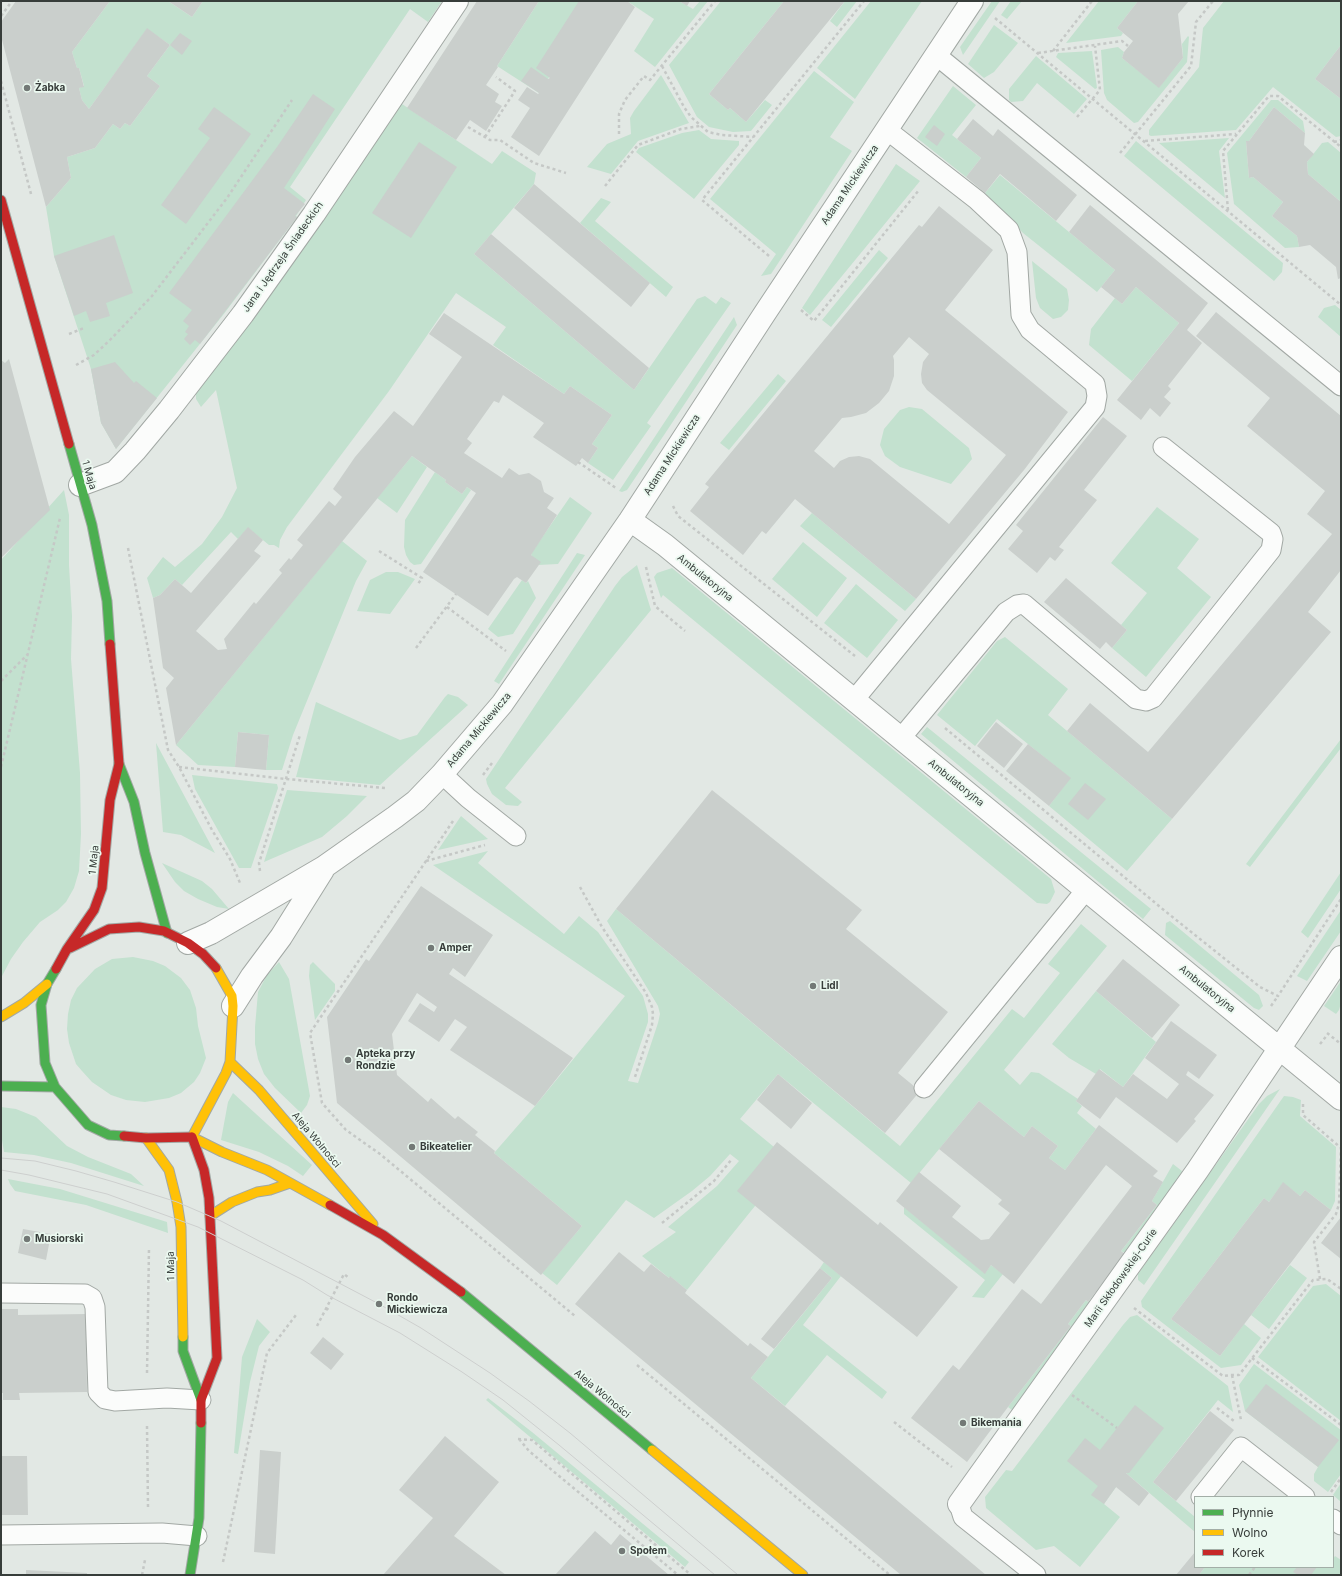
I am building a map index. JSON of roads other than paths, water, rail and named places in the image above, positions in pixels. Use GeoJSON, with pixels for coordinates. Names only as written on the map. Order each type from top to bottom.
{"type":"FeatureCollection","features":[{"type":"Feature","properties":{"kind":"main road","name":"1 Maja"},"geometry":{"type":"LineString","coordinates":[[1,200],[92,525],[107,601],[118,764],[110,800],[102,888],[94,910],[47,984]]}},
{"type":"Feature","properties":{"kind":"main road","name":"1 Maja"},"geometry":{"type":"LineString","coordinates":[[118,764],[134,802],[145,853],[167,932]]}},
{"type":"Feature","properties":{"kind":"main road"},"geometry":{"type":"LineString","coordinates":[[47,984],[41,1004],[42,1035],[46,1063],[55,1087],[88,1125],[109,1135],[146,1138],[192,1137],[230,1062],[233,1006],[232,996],[215,966],[188,942],[167,932],[139,927],[109,929],[68,949]]}},
{"type":"Feature","properties":{"kind":"main road"},"geometry":{"type":"LineString","coordinates":[[1,1017],[24,1002],[47,984]]}},
{"type":"Feature","properties":{"kind":"main road","name":"Aleja Wolności"},"geometry":{"type":"LineString","coordinates":[[230,1062],[259,1090],[283,1117],[382,1235]]}},
{"type":"Feature","properties":{"kind":"main road"},"geometry":{"type":"LineString","coordinates":[[1,1086],[55,1087]]}},
{"type":"Feature","properties":{"kind":"main road","name":"1 Maja"},"geometry":{"type":"LineString","coordinates":[[190,1575],[199,1518],[201,1400],[217,1358],[210,1216],[204,1170],[192,1137]]}},
{"type":"Feature","properties":{"kind":"main road","name":"Aleja Wolności"},"geometry":{"type":"LineString","coordinates":[[192,1137],[222,1152],[267,1170],[382,1235],[459,1290],[803,1575]]}},
{"type":"Feature","properties":{"kind":"main road","name":"1 Maja"},"geometry":{"type":"LineString","coordinates":[[146,1138],[169,1170],[177,1202],[181,1227],[183,1351],[201,1400]]}},
{"type":"Feature","properties":{"kind":"main road"},"geometry":{"type":"LineString","coordinates":[[210,1216],[232,1202],[257,1192],[270,1190],[290,1183]]}},
{"type":"Feature","properties":{"kind":"street","name":"Jana i Jędrzeja Śniadeckich"},"geometry":{"type":"LineString","coordinates":[[80,485],[115,472],[135,451],[169,410],[243,314],[314,214],[456,1]]}},
{"type":"Feature","properties":{"kind":"street","name":"Adama Mickiewicza"},"geometry":{"type":"LineString","coordinates":[[188,942],[211,933],[324,867],[395,817],[416,801],[442,774],[502,704],[630,520],[972,1]]}},
{"type":"Feature","properties":{"kind":"street","name":"Ambulatoryjna"},"geometry":{"type":"LineString","coordinates":[[630,520],[665,545],[902,738],[1280,1050]]}},
{"type":"Feature","properties":{"kind":"street","name":"Adama Mickiewicza"},"geometry":{"type":"LineString","coordinates":[[233,1006],[252,976],[281,937],[324,867]]}},
{"type":"Feature","properties":{"kind":"street","name":"Marii Skłodowskiej-Curie"},"geometry":{"type":"LineString","coordinates":[[959,1504],[1197,1171],[1341,958]]}},
{"type":"Feature","properties":{"kind":"street"},"geometry":{"type":"LineString","coordinates":[[1280,1050],[1341,1099]]}},
{"type":"Feature","properties":{"kind":"lane"},"geometry":{"type":"LineString","coordinates":[[936,55],[1341,386]]}},
{"type":"Feature","properties":{"kind":"lane"},"geometry":{"type":"LineString","coordinates":[[854,700],[1095,406],[1097,396],[1095,384],[1030,330],[1021,315],[1017,252],[1009,230],[977,200],[887,130]]}},
{"type":"Feature","properties":{"kind":"lane"},"geometry":{"type":"LineString","coordinates":[[902,738],[923,710],[1006,612],[1017,605],[1024,604],[1136,699],[1146,701],[1153,698],[1271,550],[1273,539],[1271,533],[1163,447]]}},
{"type":"Feature","properties":{"kind":"lane"},"geometry":{"type":"LineString","coordinates":[[442,774],[468,798],[516,836]]}},
{"type":"Feature","properties":{"kind":"lane"},"geometry":{"type":"LineString","coordinates":[[924,1088],[1086,890]]}},
{"type":"Feature","properties":{"kind":"lane"},"geometry":{"type":"LineString","coordinates":[[1,1293],[85,1294],[92,1298],[95,1307],[98,1392],[105,1399],[115,1401],[167,1398],[201,1400]]}},
{"type":"Feature","properties":{"kind":"lane"},"geometry":{"type":"LineString","coordinates":[[1202,1496],[1241,1447],[1304,1496]]}},
{"type":"Feature","properties":{"kind":"lane"},"geometry":{"type":"LineString","coordinates":[[959,1504],[963,1517],[1036,1575]]}},
{"type":"Feature","properties":{"kind":"lane"},"geometry":{"type":"LineString","coordinates":[[1,1535],[162,1533],[197,1536]]}},
{"type":"Feature","properties":{"kind":"tram line"},"geometry":{"type":"LineString","coordinates":[[1,1158],[35,1161],[76,1171],[177,1202],[221,1221],[379,1304],[421,1328],[490,1373],[529,1401],[570,1433],[738,1575]]}},
{"type":"Feature","properties":{"kind":"tram line"},"geometry":{"type":"LineString","coordinates":[[1,1170],[29,1175],[107,1194],[198,1227],[303,1280],[327,1295],[400,1333],[503,1400],[715,1575]]}},
{"type":"Feature","properties":{"kind":"place","name":"Żabka"},"geometry":{"type":"Point","coordinates":[27,88]}},
{"type":"Feature","properties":{"kind":"place","name":"Amper"},"geometry":{"type":"Point","coordinates":[431,948]}},
{"type":"Feature","properties":{"kind":"place","name":"Lidl"},"geometry":{"type":"Point","coordinates":[813,986]}},
{"type":"Feature","properties":{"kind":"place","name":"Apteka przy Rondzie"},"geometry":{"type":"Point","coordinates":[348,1060]}},
{"type":"Feature","properties":{"kind":"place","name":"Bikeatelier"},"geometry":{"type":"Point","coordinates":[412,1147]}},
{"type":"Feature","properties":{"kind":"place","name":"Musiorski"},"geometry":{"type":"Point","coordinates":[27,1239]}},
{"type":"Feature","properties":{"kind":"place","name":"Rondo Mickiewicza"},"geometry":{"type":"Point","coordinates":[379,1304]}},
{"type":"Feature","properties":{"kind":"place","name":"Bikemania"},"geometry":{"type":"Point","coordinates":[963,1423]}},
{"type":"Feature","properties":{"kind":"place","name":"Społem"},"geometry":{"type":"Point","coordinates":[622,1551]}}]}
